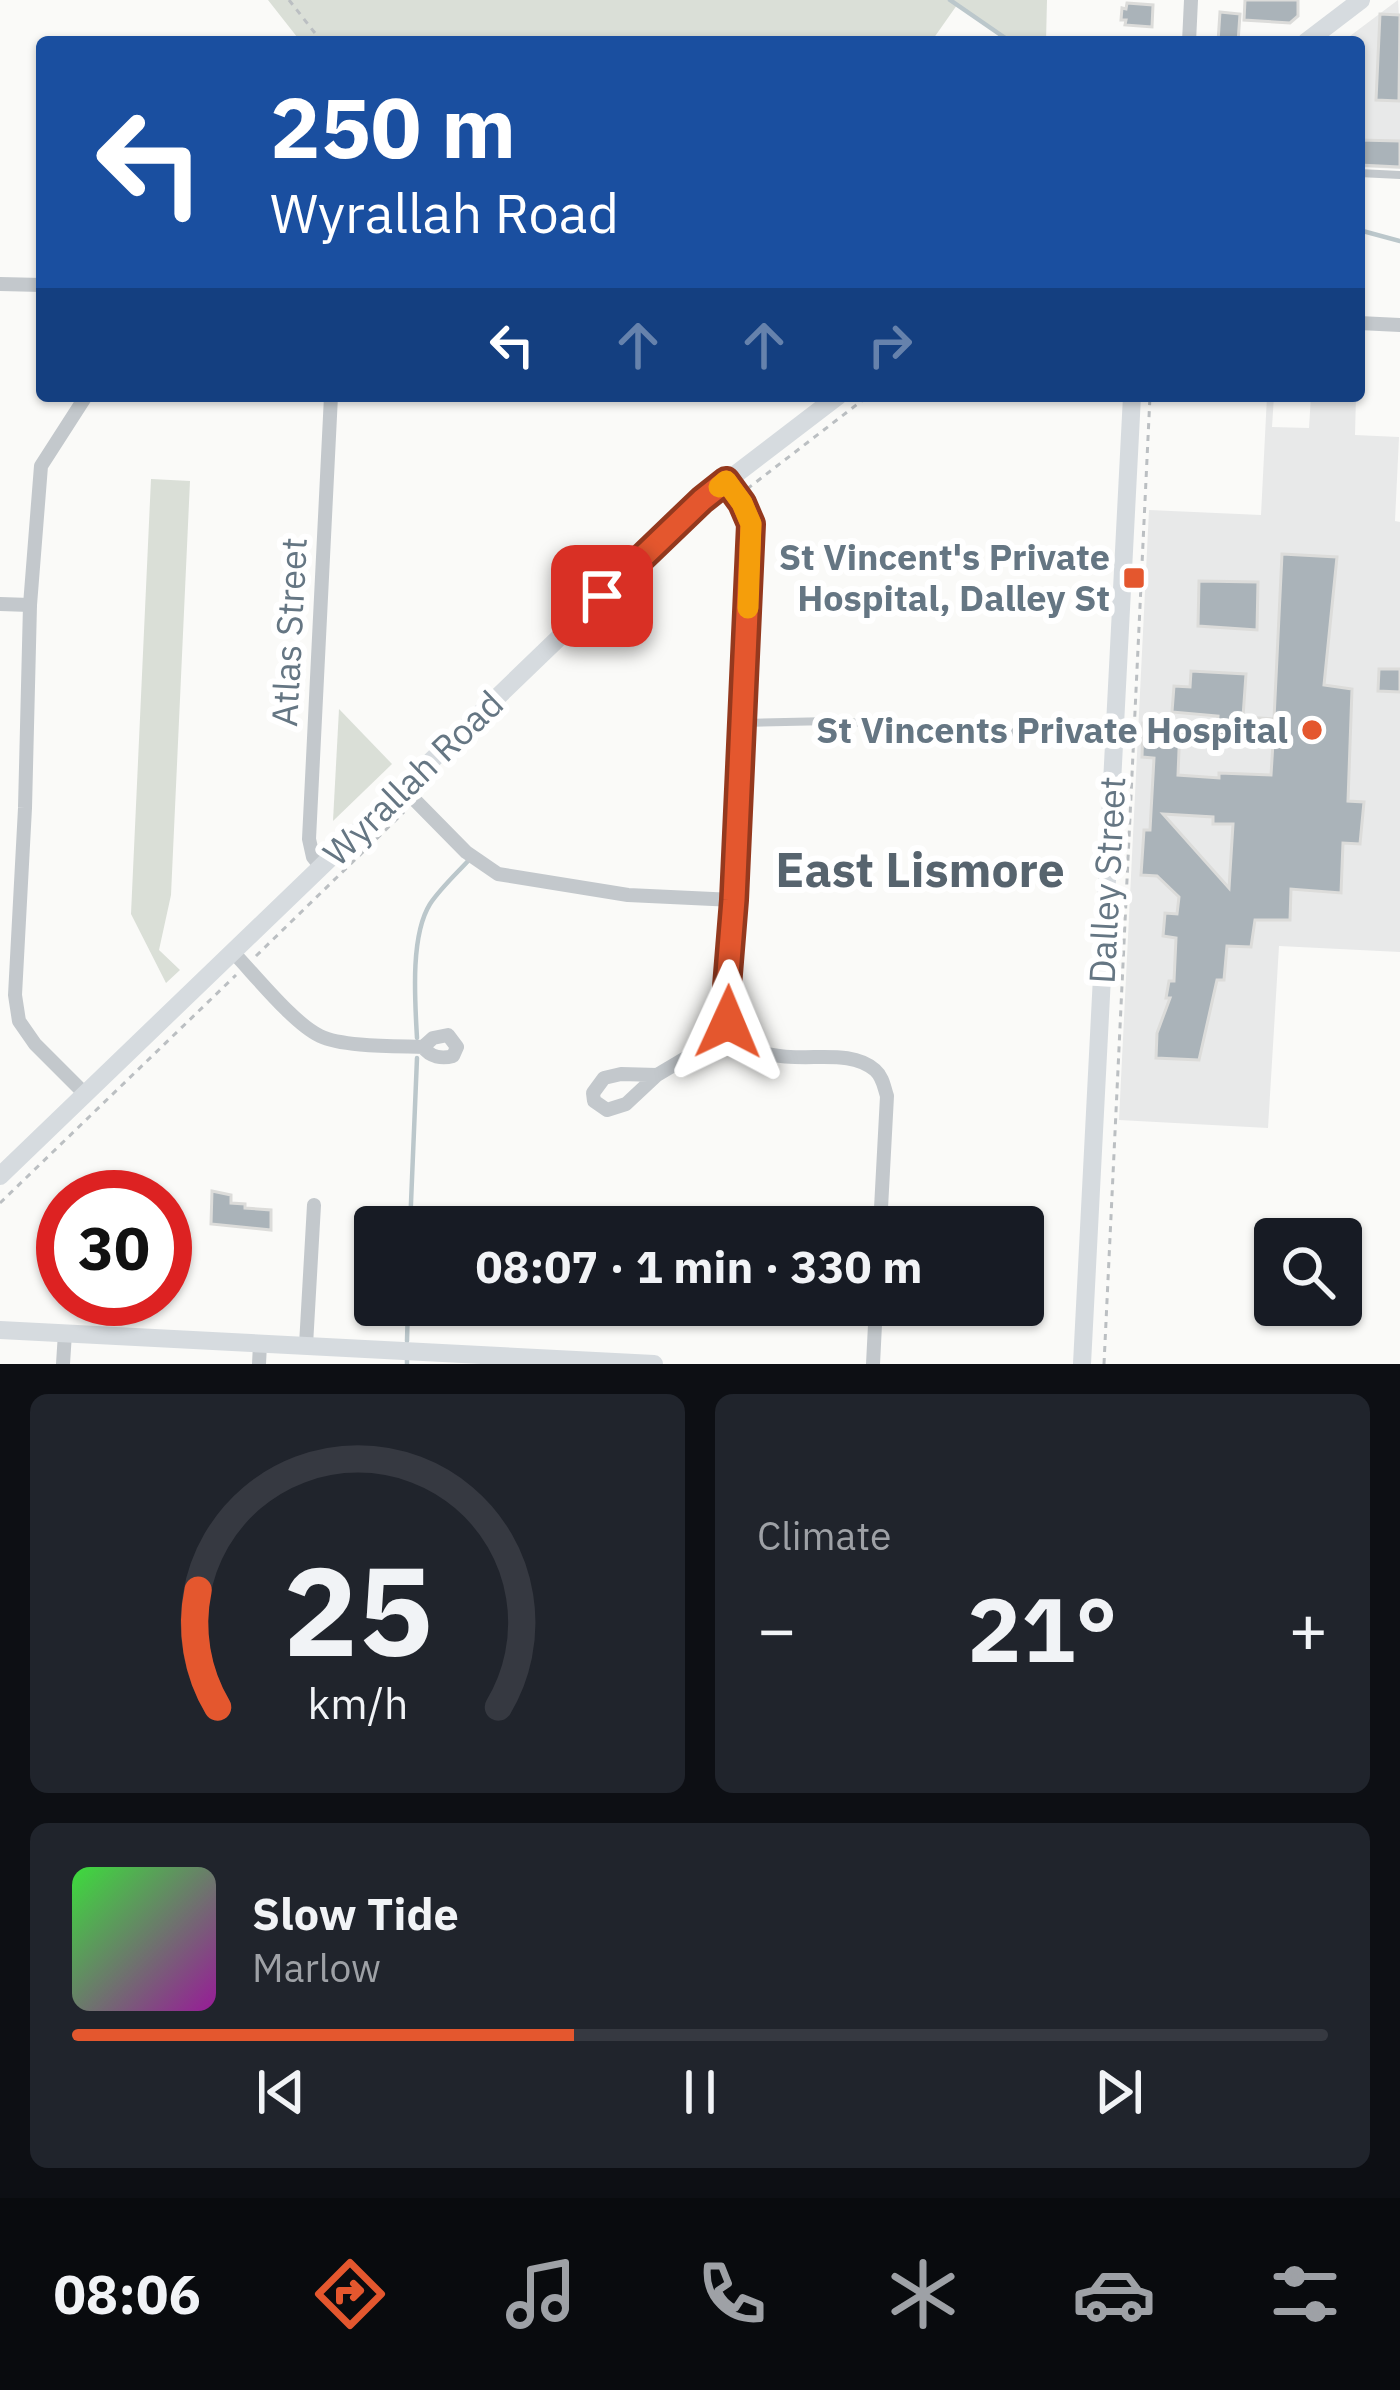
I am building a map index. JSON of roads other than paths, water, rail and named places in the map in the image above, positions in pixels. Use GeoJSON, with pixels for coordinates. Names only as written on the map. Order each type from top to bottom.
{"type":"FeatureCollection","features":[{"type":"Feature","properties":{"kind":"street"},"geometry":{"type":"LineString","coordinates":[[1189,36],[1191,0]]}},
{"type":"Feature","properties":{"kind":"street"},"geometry":{"type":"LineString","coordinates":[[1313,36],[1350,4]]}},
{"type":"Feature","properties":{"kind":"street"},"geometry":{"type":"LineString","coordinates":[[0,284],[36,285]]}},
{"type":"Feature","properties":{"kind":"street"},"geometry":{"type":"LineString","coordinates":[[1365,323],[1400,325]]}},
{"type":"Feature","properties":{"kind":"street"},"geometry":{"type":"LineString","coordinates":[[82,402],[41,466],[30,605],[15,995],[19,1022],[84,1093]]}},
{"type":"Feature","properties":{"kind":"street","name":"Atlas Street"},"geometry":{"type":"LineString","coordinates":[[321,867],[309,839],[331,402]]}},
{"type":"Feature","properties":{"kind":"street","name":"Wyrallah Road"},"geometry":{"type":"LineString","coordinates":[[0,1176],[702,500],[830,402]]}},
{"type":"Feature","properties":{"kind":"street","name":"Dalley Street"},"geometry":{"type":"LineString","coordinates":[[1082,1364],[1132,402]]}},
{"type":"Feature","properties":{"kind":"street"},"geometry":{"type":"LineString","coordinates":[[726,481],[751,524],[728,1022],[746,1046],[760,1052],[855,1060],[882,1079],[887,1096],[881,1206]]}},
{"type":"Feature","properties":{"kind":"street"},"geometry":{"type":"LineString","coordinates":[[0,604],[30,605]]}},
{"type":"Feature","properties":{"kind":"street"},"geometry":{"type":"LineString","coordinates":[[402,787],[466,852],[499,874],[628,895],[734,900]]}},
{"type":"Feature","properties":{"kind":"street"},"geometry":{"type":"LineString","coordinates":[[232,951],[320,1036],[423,1047]]}},
{"type":"Feature","properties":{"kind":"street"},"geometry":{"type":"LineString","coordinates":[[657,1075],[731,1031]]}},
{"type":"Feature","properties":{"kind":"street"},"geometry":{"type":"LineString","coordinates":[[306,1345],[314,1205]]}},
{"type":"Feature","properties":{"kind":"street"},"geometry":{"type":"LineString","coordinates":[[873,1364],[875,1326]]}},
{"type":"Feature","properties":{"kind":"street"},"geometry":{"type":"LineString","coordinates":[[0,1330],[259,1354],[306,1345],[655,1364]]}},
{"type":"Feature","properties":{"kind":"street"},"geometry":{"type":"LineString","coordinates":[[63,1364],[64,1333]]}},
{"type":"Feature","properties":{"kind":"lane"},"geometry":{"type":"LineString","coordinates":[[1365,173],[1400,175]]}},
{"type":"Feature","properties":{"kind":"lane"},"geometry":{"type":"LineString","coordinates":[[742,723],[830,721],[1086,737]]}},
{"type":"Feature","properties":{"kind":"waterway"},"geometry":{"type":"LineString","coordinates":[[950,0],[1002,36]]}},
{"type":"Feature","properties":{"kind":"waterway"},"geometry":{"type":"LineString","coordinates":[[1365,232],[1400,241]]}},
{"type":"Feature","properties":{"kind":"waterway"},"geometry":{"type":"LineString","coordinates":[[417,1038],[419,933],[434,898],[468,861]]}},
{"type":"Feature","properties":{"kind":"waterway"},"geometry":{"type":"LineString","coordinates":[[411,1206],[417,1058]]}},
{"type":"Feature","properties":{"kind":"waterway"},"geometry":{"type":"LineString","coordinates":[[407,1326],[407,1341]]}},
{"type":"Feature","properties":{"kind":"place","name":"St Vincent's Private Hospital, Dalley St"},"geometry":{"type":"Point","coordinates":[1134,578]}},
{"type":"Feature","properties":{"kind":"place","name":"St Vincents Private Hospital"},"geometry":{"type":"Point","coordinates":[1312,730]}},
{"type":"Feature","properties":{"kind":"district","name":"East Lismore"},"geometry":{"type":"Point","coordinates":[920,870]}}]}
